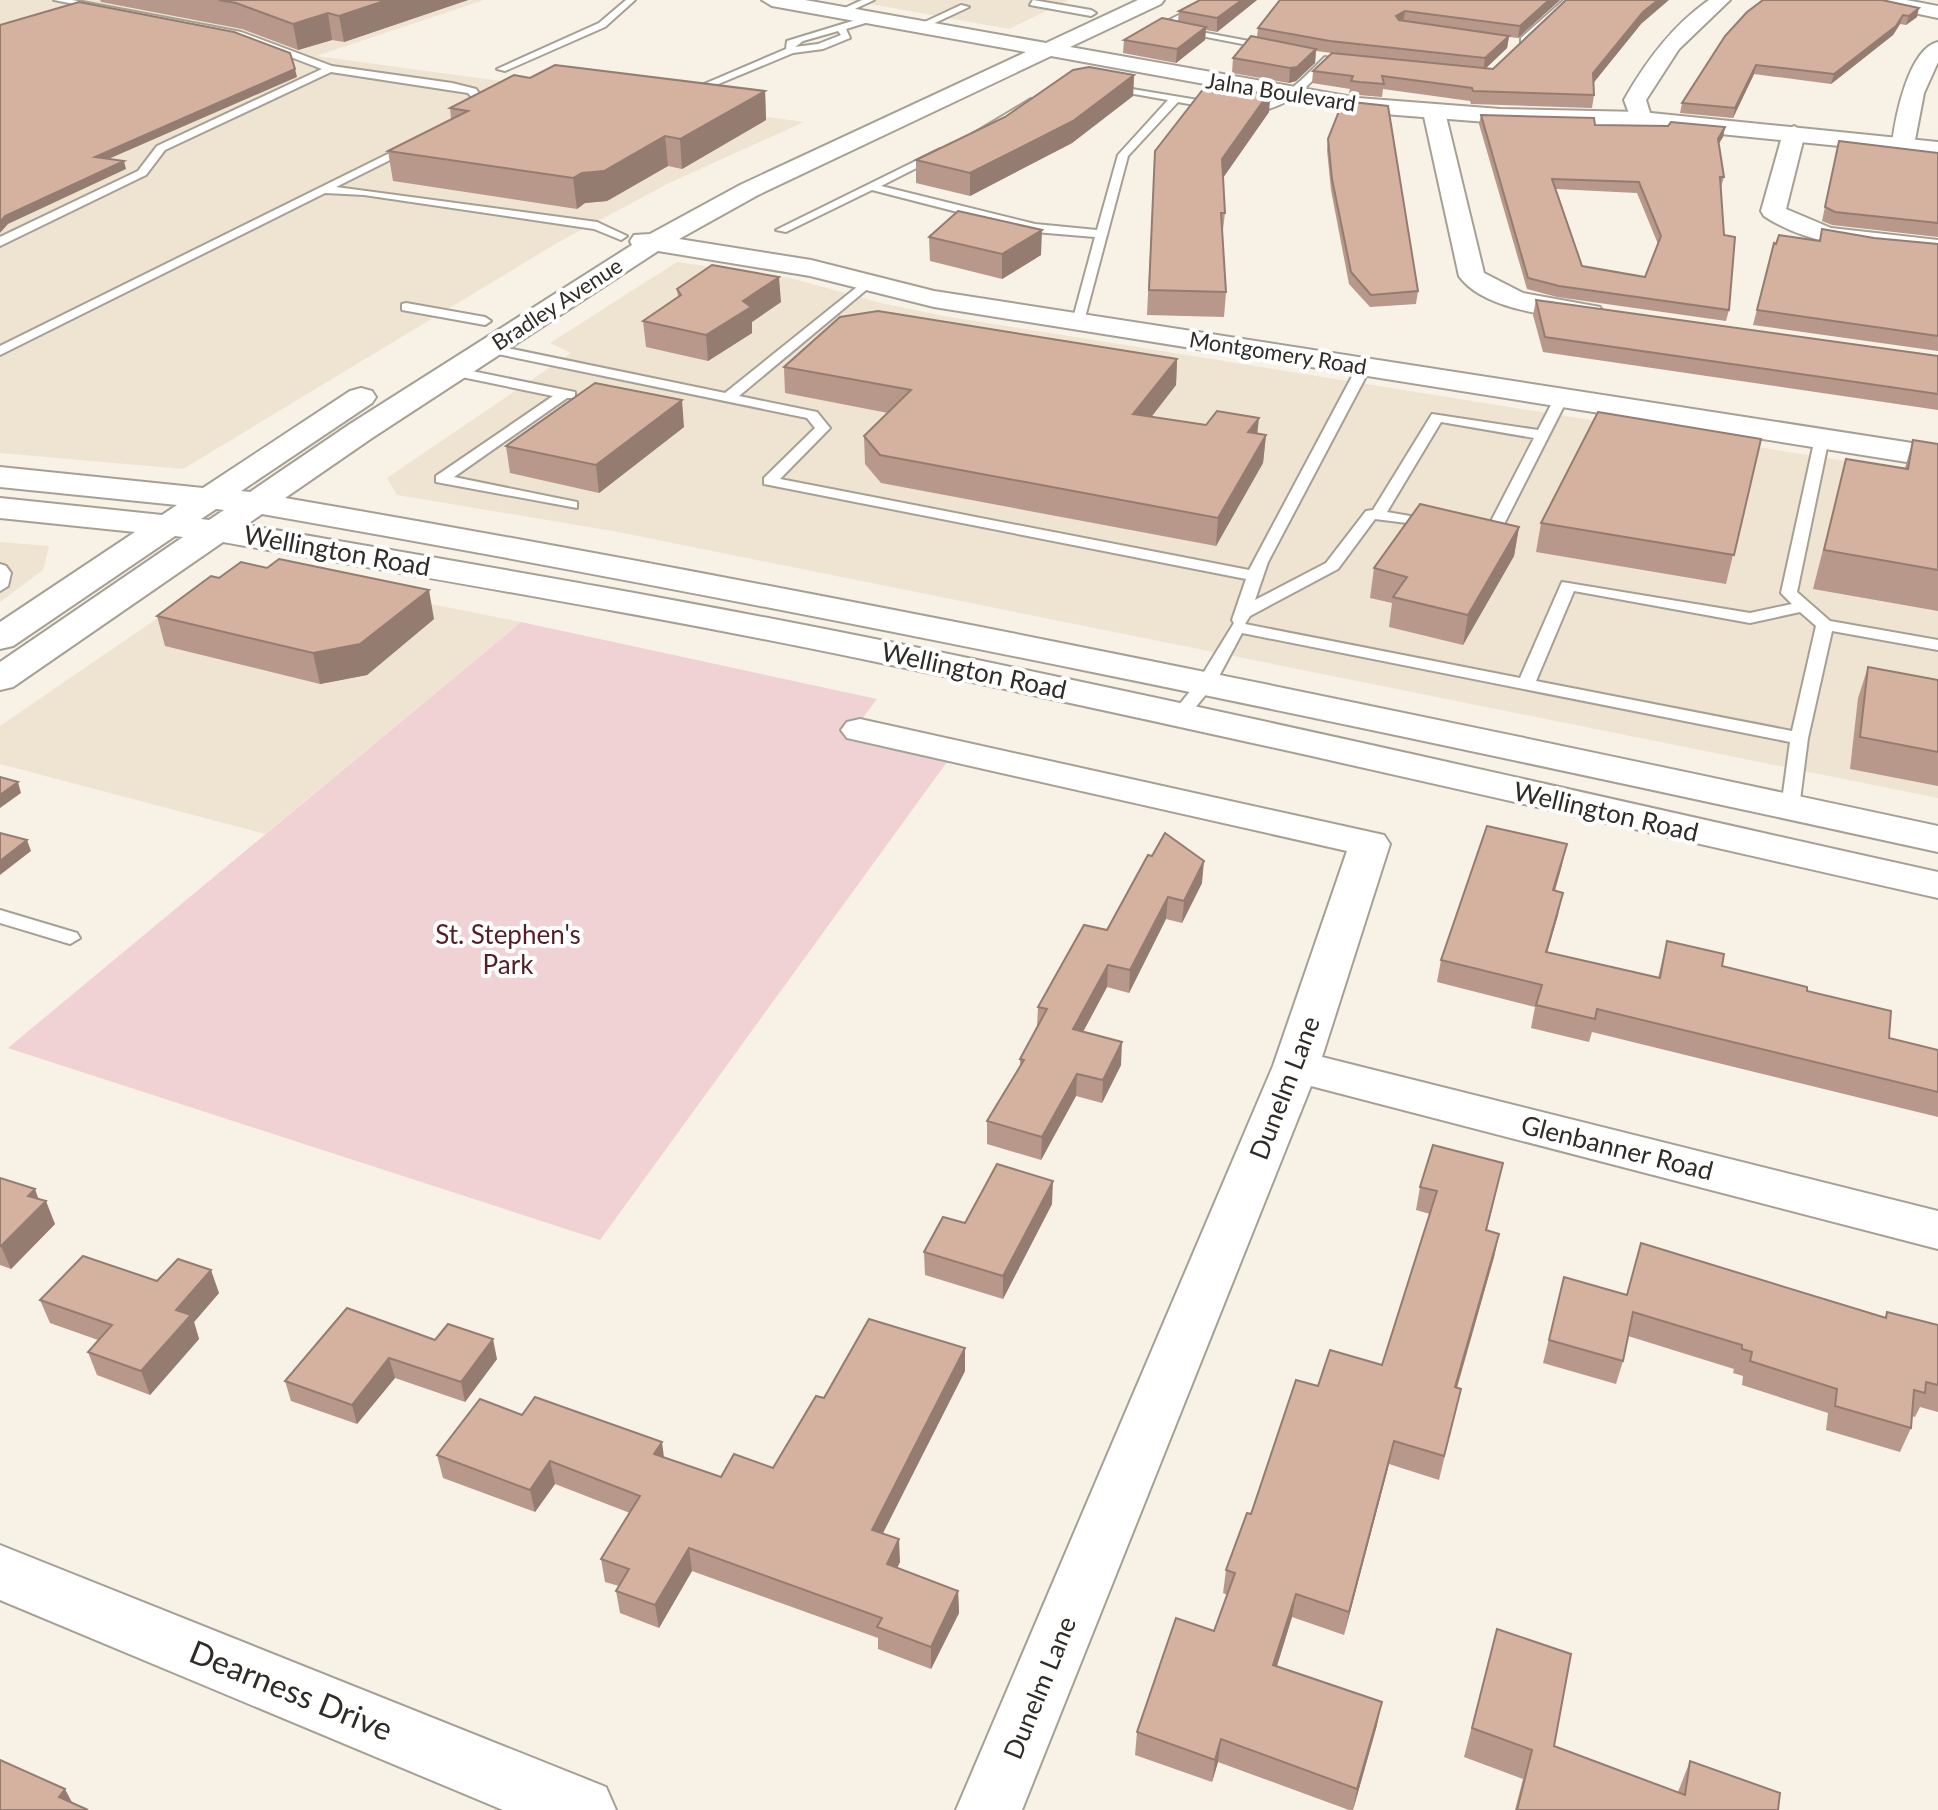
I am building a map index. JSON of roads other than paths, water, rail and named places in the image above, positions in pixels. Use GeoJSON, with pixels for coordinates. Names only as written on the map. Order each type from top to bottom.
{"type":"FeatureCollection","features":[{"type":"Feature","properties":{"kind":"main road","name":"Jalna Boulevard"},"geometry":{"type":"LineString","coordinates":[[772,0],[842,21],[871,9],[919,27],[1292,95],[1434,112],[1641,119],[1938,149]]}},
{"type":"Feature","properties":{"kind":"main road","name":"Bradley Avenue"},"geometry":{"type":"LineString","coordinates":[[214,514],[257,503],[452,371],[487,335],[621,236],[715,185],[1120,0]]}},
{"type":"Feature","properties":{"kind":"main road","name":"Bradley Avenue"},"geometry":{"type":"LineString","coordinates":[[0,679],[366,393],[487,335],[749,190],[1154,0]]}},
{"type":"Feature","properties":{"kind":"main road","name":"Montgomery Road"},"geometry":{"type":"LineString","coordinates":[[621,236],[797,265],[934,299],[1938,457]]}},
{"type":"Feature","properties":{"kind":"main road","name":"Wellington Road"},"geometry":{"type":"LineString","coordinates":[[0,477],[214,514],[618,601],[1180,715],[1938,885]]}},
{"type":"Feature","properties":{"kind":"main road","name":"Wellington Road"},"geometry":{"type":"LineString","coordinates":[[257,503],[570,557],[1207,682],[1938,839]]}},
{"type":"Feature","properties":{"kind":"main road","name":"Wellington Road"},"geometry":{"type":"LineString","coordinates":[[0,508],[170,524],[214,514]]}},
{"type":"Feature","properties":{"kind":"main road"},"geometry":{"type":"LineString","coordinates":[[0,638],[170,524]]}},
{"type":"Feature","properties":{"kind":"main road","name":"Dearness Drive"},"geometry":{"type":"LineString","coordinates":[[0,1572],[582,1810]]}},
{"type":"Feature","properties":{"kind":"street"},"geometry":{"type":"LineString","coordinates":[[1641,119],[1635,100],[1641,88],[1684,29],[1721,0]]}},
{"type":"Feature","properties":{"kind":"street"},"geometry":{"type":"LineString","coordinates":[[1878,0],[1938,12]]}},
{"type":"Feature","properties":{"kind":"street"},"geometry":{"type":"LineString","coordinates":[[1903,145],[1924,63],[1938,48]]}},
{"type":"Feature","properties":{"kind":"street"},"geometry":{"type":"LineString","coordinates":[[1434,112],[1472,276],[1505,296],[1617,316]]}},
{"type":"Feature","properties":{"kind":"street"},"geometry":{"type":"LineString","coordinates":[[1794,133],[1773,211],[1784,220],[1819,232],[1938,248]]}},
{"type":"Feature","properties":{"kind":"street","name":"Dunelm Lane"},"geometry":{"type":"LineString","coordinates":[[860,730],[1370,844],[1296,1066],[989,1810]]}},
{"type":"Feature","properties":{"kind":"street","name":"Glenbanner Road"},"geometry":{"type":"LineString","coordinates":[[1296,1066],[1938,1230]]}},
{"type":"Feature","properties":{"kind":"lane"},"geometry":{"type":"LineString","coordinates":[[58,0],[238,34],[330,69],[472,91],[479,100],[477,107],[462,119]]}},
{"type":"Feature","properties":{"kind":"lane"},"geometry":{"type":"LineString","coordinates":[[83,3],[94,0]]}},
{"type":"Feature","properties":{"kind":"lane"},"geometry":{"type":"LineString","coordinates":[[502,69],[602,25],[631,0]]}},
{"type":"Feature","properties":{"kind":"lane"},"geometry":{"type":"LineString","coordinates":[[1216,0],[1160,27],[1282,50]]}},
{"type":"Feature","properties":{"kind":"lane"},"geometry":{"type":"LineString","coordinates":[[1512,52],[1569,0]]}},
{"type":"Feature","properties":{"kind":"lane"},"geometry":{"type":"LineString","coordinates":[[1033,3],[1091,13]]}},
{"type":"Feature","properties":{"kind":"lane"},"geometry":{"type":"LineString","coordinates":[[919,27],[964,7]]}},
{"type":"Feature","properties":{"kind":"lane"},"geometry":{"type":"LineString","coordinates":[[688,93],[791,50],[820,47],[847,36],[842,21],[790,43],[791,50]]}},
{"type":"Feature","properties":{"kind":"lane"},"geometry":{"type":"LineString","coordinates":[[1506,42],[1521,44]]}},
{"type":"Feature","properties":{"kind":"lane"},"geometry":{"type":"LineString","coordinates":[[1313,56],[1344,61]]}},
{"type":"Feature","properties":{"kind":"lane"},"geometry":{"type":"LineString","coordinates":[[1088,82],[1174,100],[1269,110],[1292,95],[1328,59]]}},
{"type":"Feature","properties":{"kind":"lane"},"geometry":{"type":"LineString","coordinates":[[0,242],[142,173],[161,148],[330,69]]}},
{"type":"Feature","properties":{"kind":"lane"},"geometry":{"type":"LineString","coordinates":[[968,141],[1005,116],[1042,97]]}},
{"type":"Feature","properties":{"kind":"lane"},"geometry":{"type":"LineString","coordinates":[[1078,322],[1123,155],[1174,100]]}},
{"type":"Feature","properties":{"kind":"lane"},"geometry":{"type":"LineString","coordinates":[[0,351],[428,137]]}},
{"type":"Feature","properties":{"kind":"lane"},"geometry":{"type":"LineString","coordinates":[[782,230],[955,146]]}},
{"type":"Feature","properties":{"kind":"lane"},"geometry":{"type":"LineString","coordinates":[[869,186],[1035,228],[1103,234]]}},
{"type":"Feature","properties":{"kind":"lane"},"geometry":{"type":"LineString","coordinates":[[323,190],[350,199],[593,236],[621,236]]}},
{"type":"Feature","properties":{"kind":"lane"},"geometry":{"type":"LineString","coordinates":[[730,396],[867,283]]}},
{"type":"Feature","properties":{"kind":"lane"},"geometry":{"type":"LineString","coordinates":[[406,307],[487,335],[812,415],[823,428],[769,481],[1255,576]]}},
{"type":"Feature","properties":{"kind":"lane"},"geometry":{"type":"LineString","coordinates":[[1180,715],[1207,682],[1240,620],[1255,576],[1364,367]]}},
{"type":"Feature","properties":{"kind":"lane"},"geometry":{"type":"LineString","coordinates":[[452,371],[591,399]]}},
{"type":"Feature","properties":{"kind":"lane"},"geometry":{"type":"LineString","coordinates":[[564,394],[441,479],[572,505]]}},
{"type":"Feature","properties":{"kind":"lane"},"geometry":{"type":"LineString","coordinates":[[1240,620],[1332,566],[1367,516],[1378,514],[1492,535],[1561,398]]}},
{"type":"Feature","properties":{"kind":"lane"},"geometry":{"type":"LineString","coordinates":[[1378,514],[1437,417],[1543,435]]}},
{"type":"Feature","properties":{"kind":"lane"},"geometry":{"type":"LineString","coordinates":[[1822,438],[1789,593],[1825,625],[1938,645]]}},
{"type":"Feature","properties":{"kind":"lane"},"geometry":{"type":"LineString","coordinates":[[0,569],[3,573],[0,586]]}},
{"type":"Feature","properties":{"kind":"lane"},"geometry":{"type":"LineString","coordinates":[[1526,684],[1568,585],[1750,618],[1804,606]]}},
{"type":"Feature","properties":{"kind":"lane"},"geometry":{"type":"LineString","coordinates":[[1240,620],[1526,684],[1799,738]]}},
{"type":"Feature","properties":{"kind":"lane"},"geometry":{"type":"LineString","coordinates":[[1790,808],[1799,738],[1825,625]]}},
{"type":"Feature","properties":{"kind":"lane"},"geometry":{"type":"LineString","coordinates":[[0,916],[70,938]]}},
{"type":"Feature","properties":{"kind":"park label","name":"St. Stephen's Park"},"geometry":{"type":"Point","coordinates":[508,950]}}]}
